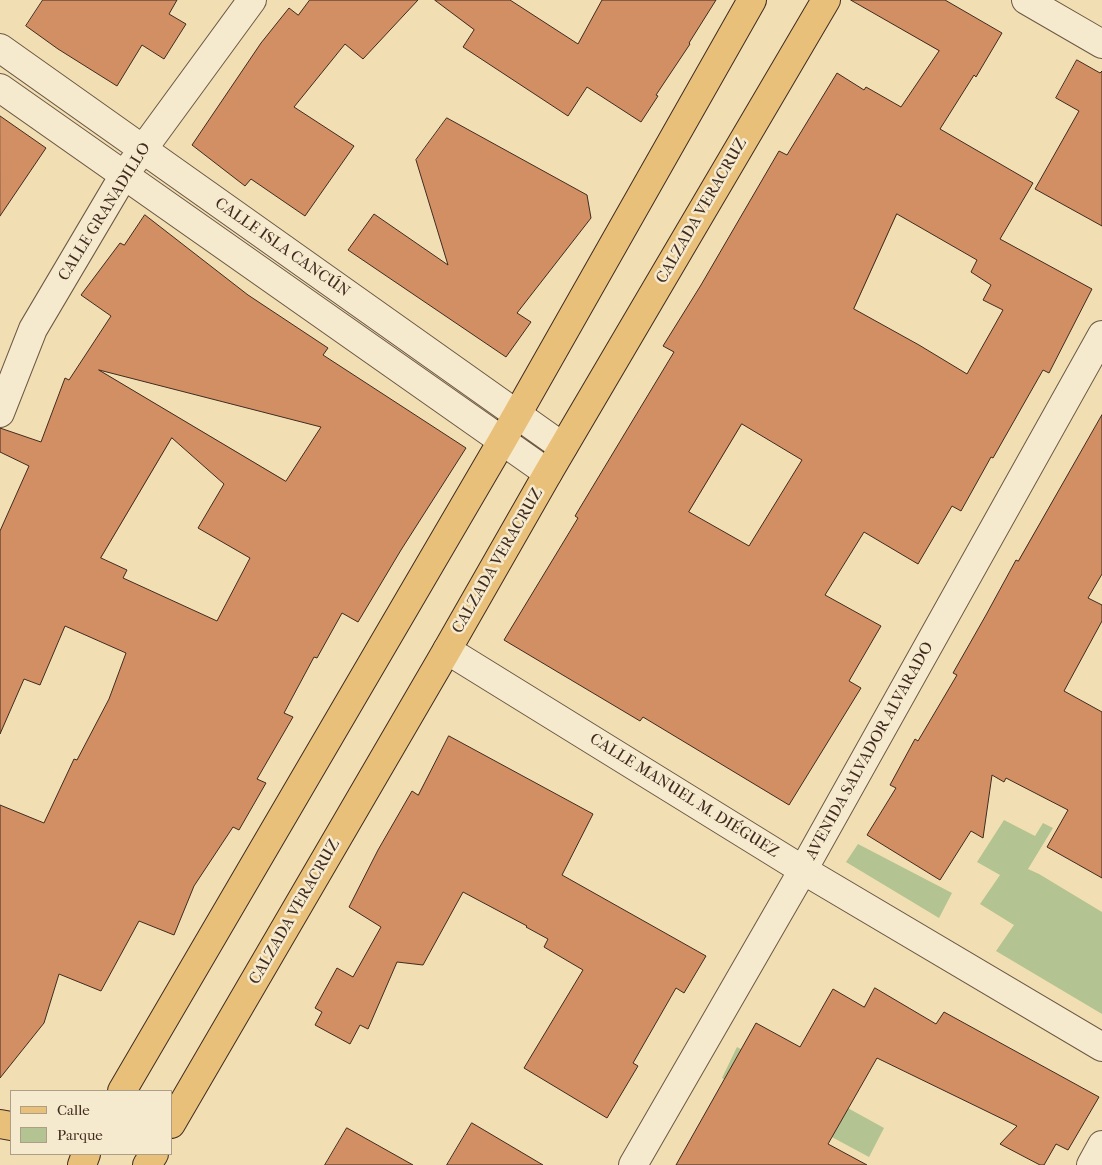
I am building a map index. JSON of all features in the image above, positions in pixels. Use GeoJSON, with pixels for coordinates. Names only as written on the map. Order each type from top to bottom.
{"type":"FeatureCollection","features":[{"type":"Feature","properties":{"kind":"main road"},"geometry":{"type":"LineString","coordinates":[[123,1090],[502,441],[752,0]]}},
{"type":"Feature","properties":{"kind":"main road","name":"CALZADA VERACRUZ"},"geometry":{"type":"LineString","coordinates":[[172,1122],[548,473],[826,0]]}},
{"type":"Feature","properties":{"kind":"street","name":"CALLE GRANADILLO"},"geometry":{"type":"LineString","coordinates":[[0,413],[33,330],[124,175],[252,0]]}},
{"type":"Feature","properties":{"kind":"street"},"geometry":{"type":"LineString","coordinates":[[1026,0],[1102,44]]}},
{"type":"Feature","properties":{"kind":"street","name":"CALLE ISLA CANCÚN"},"geometry":{"type":"LineString","coordinates":[[0,48],[563,448]]}},
{"type":"Feature","properties":{"kind":"street","name":"CALLE ISLA CANCÚN"},"geometry":{"type":"LineString","coordinates":[[0,88],[548,473]]}},
{"type":"Feature","properties":{"kind":"street","name":"AVENIDA SALVADOR ALVARADO"},"geometry":{"type":"LineString","coordinates":[[633,1165],[803,870],[1102,335]]}},
{"type":"Feature","properties":{"kind":"street","name":"CALLE MANUEL M. DIÉGUEZ"},"geometry":{"type":"LineString","coordinates":[[447,650],[803,870],[1102,1047]]}},
{"type":"Feature","properties":{"kind":"street"},"geometry":{"type":"LineString","coordinates":[[1091,1165],[1102,1145]]}},
{"type":"Feature","properties":{"kind":"green space"},"geometry":{"type":"Polygon","coordinates":[[[1004,820],[1035,836],[1043,823],[1053,828],[1028,869],[1102,912],[1102,1014],[996,951],[1014,925],[980,904],[1000,875],[977,862],[1004,820]]]}},
{"type":"Feature","properties":{"kind":"green space"},"geometry":{"type":"Polygon","coordinates":[[[858,844],[952,893],[939,918],[846,862],[858,844]]]}},
{"type":"Feature","properties":{"kind":"green space"},"geometry":{"type":"Polygon","coordinates":[[[737,1047],[884,1128],[869,1157],[722,1078],[737,1047]]]}},
{"type":"Feature","properties":{"kind":"building"},"geometry":{"type":"Polygon","coordinates":[[[43,0],[177,0],[169,14],[186,24],[164,59],[142,45],[117,86],[58,49],[26,26],[43,0]]]}},
{"type":"Feature","properties":{"kind":"building"},"geometry":{"type":"Polygon","coordinates":[[[310,0],[418,0],[363,59],[345,44],[294,107],[354,146],[305,216],[251,179],[245,186],[192,145],[261,43],[289,8],[298,15],[310,0]]]}},
{"type":"Feature","properties":{"kind":"building"},"geometry":{"type":"Polygon","coordinates":[[[435,0],[510,0],[578,44],[602,0],[716,0],[641,122],[587,87],[568,116],[463,47],[474,30],[435,0]]]}},
{"type":"Feature","properties":{"kind":"building"},"geometry":{"type":"Polygon","coordinates":[[[851,0],[945,0],[1002,33],[976,77],[974,75],[940,129],[1033,183],[1000,239],[1092,289],[1049,373],[1043,370],[961,511],[952,506],[918,564],[864,532],[825,595],[881,626],[849,681],[861,688],[789,805],[643,717],[640,721],[504,640],[578,518],[575,516],[674,352],[663,346],[779,151],[787,155],[837,73],[864,90],[866,87],[901,107],[939,51],[851,0]],[[897,214],[854,309],[967,374],[1003,310],[983,300],[991,285],[971,272],[977,260],[897,214]],[[742,424],[689,512],[749,546],[802,460],[742,424]]]}},
{"type":"Feature","properties":{"kind":"building"},"geometry":{"type":"Polygon","coordinates":[[[1077,60],[1100,73],[1102,71],[1102,226],[1035,189],[1079,111],[1056,98],[1077,60]]]}},
{"type":"Feature","properties":{"kind":"building"},"geometry":{"type":"Polygon","coordinates":[[[0,116],[46,148],[0,216],[0,116]]]}},
{"type":"Feature","properties":{"kind":"building"},"geometry":{"type":"Polygon","coordinates":[[[447,118],[587,195],[591,218],[517,313],[531,322],[506,357],[348,250],[374,214],[448,265],[416,160],[447,118]]]}},
{"type":"Feature","properties":{"kind":"building"},"geometry":{"type":"Polygon","coordinates":[[[145,215],[248,295],[328,348],[323,355],[466,448],[358,622],[342,613],[317,658],[314,657],[284,713],[293,717],[257,779],[266,783],[239,830],[233,827],[194,886],[174,935],[139,921],[101,991],[59,974],[44,1023],[0,1078],[0,805],[44,823],[74,759],[77,760],[109,699],[126,653],[65,626],[40,685],[24,679],[0,734],[0,531],[29,466],[0,452],[0,428],[41,442],[65,378],[69,380],[111,316],[81,295],[120,243],[124,245],[145,215]],[[99,370],[286,481],[321,427],[99,370]],[[172,438],[101,558],[127,570],[123,578],[217,621],[250,558],[198,528],[224,484],[172,438]]]}},
{"type":"Feature","properties":{"kind":"building"},"geometry":{"type":"Polygon","coordinates":[[[1102,415],[1102,574],[1088,598],[1102,605],[1102,621],[1064,691],[1102,712],[1102,878],[1047,847],[1068,810],[1006,778],[1004,782],[992,775],[983,838],[971,831],[940,880],[867,835],[896,788],[890,785],[915,739],[918,741],[957,675],[953,673],[1016,560],[1018,561],[1102,415]]]}},
{"type":"Feature","properties":{"kind":"building"},"geometry":{"type":"Polygon","coordinates":[[[449,736],[593,814],[562,875],[706,956],[684,993],[676,988],[633,1063],[638,1066],[607,1118],[524,1068],[583,970],[544,947],[548,939],[463,892],[423,965],[397,962],[368,1029],[360,1025],[350,1044],[315,1025],[322,1012],[315,1008],[337,968],[353,977],[381,927],[349,907],[378,850],[412,791],[418,795],[449,736]]]}},
{"type":"Feature","properties":{"kind":"building"},"geometry":{"type":"Polygon","coordinates":[[[875,988],[936,1024],[944,1012],[1099,1097],[1068,1150],[1056,1144],[1044,1165],[1040,1165],[1000,1144],[1017,1126],[877,1058],[828,1144],[867,1165],[676,1165],[756,1023],[800,1047],[833,989],[864,1007],[875,988]]]}},
{"type":"Feature","properties":{"kind":"building"},"geometry":{"type":"Polygon","coordinates":[[[472,1123],[543,1165],[447,1165],[472,1123]]]}},
{"type":"Feature","properties":{"kind":"building"},"geometry":{"type":"Polygon","coordinates":[[[347,1128],[413,1165],[325,1165],[347,1128]]]}}]}
